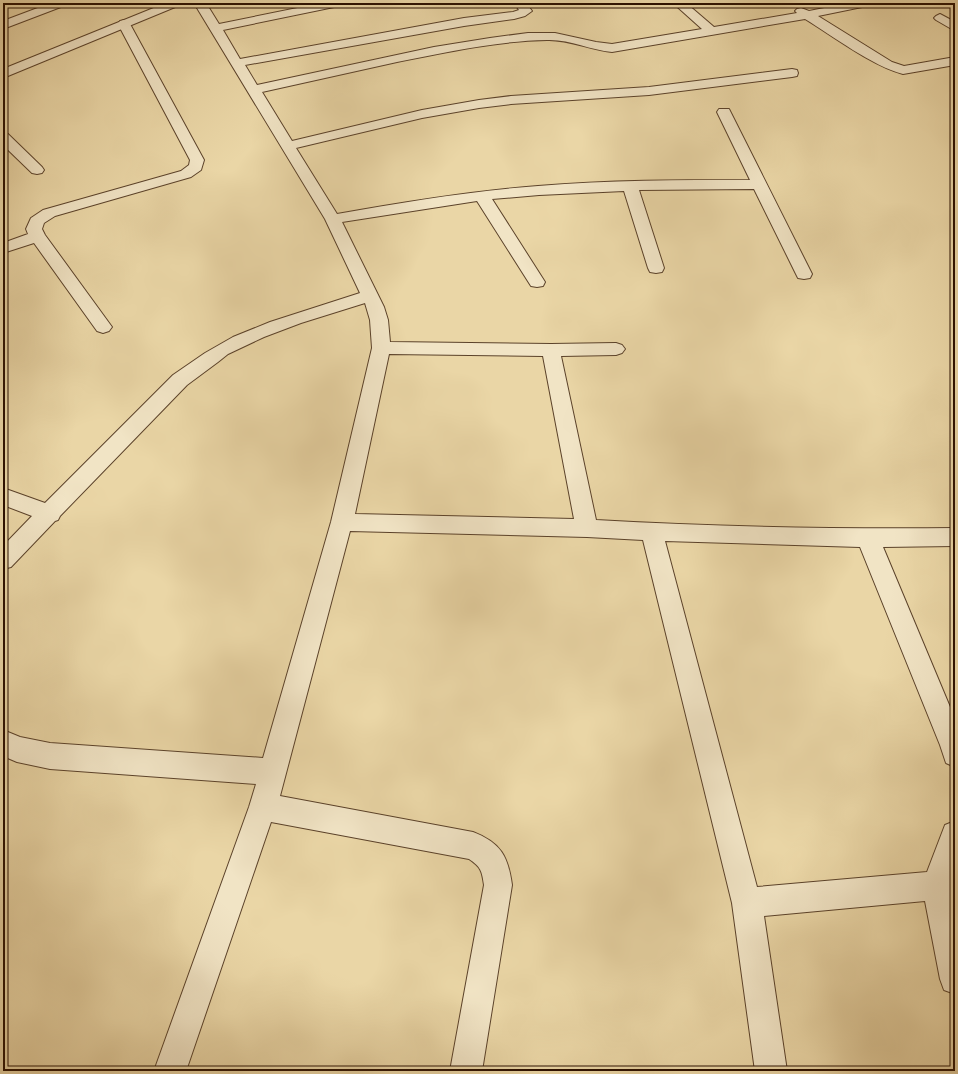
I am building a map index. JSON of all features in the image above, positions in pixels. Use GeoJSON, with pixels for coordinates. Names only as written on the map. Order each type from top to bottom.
{"type":"FeatureCollection","features":[{"type":"Feature","properties":{"kind":"street"},"geometry":{"type":"LineString","coordinates":[[3,25],[62,3]]}},
{"type":"Feature","properties":{"kind":"street"},"geometry":{"type":"LineString","coordinates":[[4,72],[176,3]]}},
{"type":"Feature","properties":{"kind":"street"},"geometry":{"type":"LineString","coordinates":[[170,1071],[263,807],[342,522],[381,348],[379,320],[375,307],[332,219],[217,28],[200,3]]}},
{"type":"Feature","properties":{"kind":"street"},"geometry":{"type":"LineString","coordinates":[[217,28],[340,3]]}},
{"type":"Feature","properties":{"kind":"street"},"geometry":{"type":"LineString","coordinates":[[237,63],[472,20],[515,16],[523,14],[526,11],[520,3]]}},
{"type":"Feature","properties":{"kind":"street"},"geometry":{"type":"LineString","coordinates":[[679,3],[711,31]]}},
{"type":"Feature","properties":{"kind":"street"},"geometry":{"type":"LineString","coordinates":[[790,3],[874,58],[895,68],[910,69],[955,61]]}},
{"type":"Feature","properties":{"kind":"street"},"geometry":{"type":"LineString","coordinates":[[254,90],[428,52],[487,42],[549,36],[564,37],[593,46],[612,48],[807,15],[867,3]]}},
{"type":"Feature","properties":{"kind":"street"},"geometry":{"type":"LineString","coordinates":[[940,18],[955,27]]}},
{"type":"Feature","properties":{"kind":"street"},"geometry":{"type":"LineString","coordinates":[[103,328],[37,236],[34,228],[37,220],[49,213],[186,174],[196,168],[197,160],[124,24]]}},
{"type":"Feature","properties":{"kind":"street"},"geometry":{"type":"LineString","coordinates":[[287,146],[422,114],[478,104],[519,99],[650,91],[792,74]]}},
{"type":"Feature","properties":{"kind":"street"},"geometry":{"type":"LineString","coordinates":[[724,112],[804,274]]}},
{"type":"Feature","properties":{"kind":"street"},"geometry":{"type":"LineString","coordinates":[[3,137],[37,170]]}},
{"type":"Feature","properties":{"kind":"street"},"geometry":{"type":"LineString","coordinates":[[332,219],[416,205],[540,190],[630,186],[760,184]]}},
{"type":"Feature","properties":{"kind":"street"},"geometry":{"type":"LineString","coordinates":[[630,186],[656,268]]}},
{"type":"Feature","properties":{"kind":"street"},"geometry":{"type":"LineString","coordinates":[[482,196],[537,282]]}},
{"type":"Feature","properties":{"kind":"street"},"geometry":{"type":"LineString","coordinates":[[3,248],[37,236]]}},
{"type":"Feature","properties":{"kind":"street"},"geometry":{"type":"LineString","coordinates":[[3,560],[50,514],[180,380],[205,361],[223,350],[264,330],[369,296]]}},
{"type":"Feature","properties":{"kind":"street"},"geometry":{"type":"LineString","coordinates":[[381,348],[551,350],[616,349]]}},
{"type":"Feature","properties":{"kind":"street"},"geometry":{"type":"LineString","coordinates":[[551,350],[587,528]]}},
{"type":"Feature","properties":{"kind":"street"},"geometry":{"type":"LineString","coordinates":[[3,496],[50,514]]}},
{"type":"Feature","properties":{"kind":"street"},"geometry":{"type":"LineString","coordinates":[[342,522],[587,528],[652,532],[868,538],[955,536]]}},
{"type":"Feature","properties":{"kind":"street"},"geometry":{"type":"LineString","coordinates":[[652,532],[747,903],[772,1071]]}},
{"type":"Feature","properties":{"kind":"street"},"geometry":{"type":"LineString","coordinates":[[868,538],[953,745],[955,754]]}},
{"type":"Feature","properties":{"kind":"street"},"geometry":{"type":"LineString","coordinates":[[3,742],[17,749],[50,756],[272,772]]}},
{"type":"Feature","properties":{"kind":"street"},"geometry":{"type":"LineString","coordinates":[[263,807],[474,846],[488,854],[496,866],[498,885],[466,1071]]}},
{"type":"Feature","properties":{"kind":"street"},"geometry":{"type":"LineString","coordinates":[[955,835],[936,886],[955,979]]}},
{"type":"Feature","properties":{"kind":"street"},"geometry":{"type":"LineString","coordinates":[[747,903],[936,886]]}}]}
